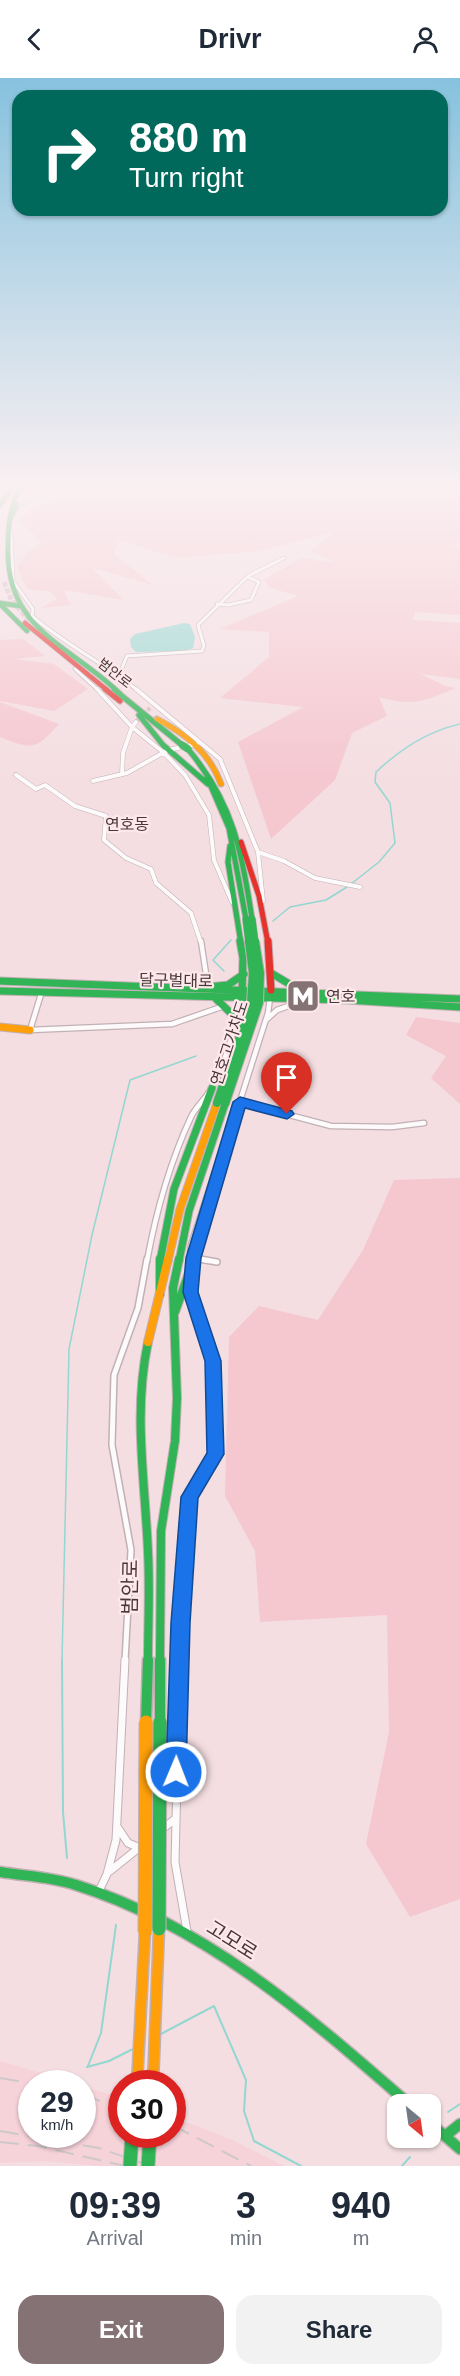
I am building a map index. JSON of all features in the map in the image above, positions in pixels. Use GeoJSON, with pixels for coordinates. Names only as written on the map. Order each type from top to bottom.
{"type":"FeatureCollection","features":[{"type":"Feature","properties":{"kind":"main road"},"geometry":{"type":"LineString","coordinates":[[5,586],[5,605],[10,616],[27,622]]}},
{"type":"Feature","properties":{"kind":"main road"},"geometry":{"type":"LineString","coordinates":[[5,605],[27,622],[94,685],[117,695]]}},
{"type":"Feature","properties":{"kind":"main road","name":"범안로"},"geometry":{"type":"LineString","coordinates":[[27,622],[142,714],[177,749],[205,766],[219,791],[234,836],[249,919]]}},
{"type":"Feature","properties":{"kind":"main road"},"geometry":{"type":"LineString","coordinates":[[142,714],[160,720],[199,743],[214,765],[219,791]]}},
{"type":"Feature","properties":{"kind":"main road"},"geometry":{"type":"LineString","coordinates":[[142,714],[146,727],[177,749],[219,791]]}},
{"type":"Feature","properties":{"kind":"main road"},"geometry":{"type":"LineString","coordinates":[[234,836],[228,862],[244,974],[243,992]]}},
{"type":"Feature","properties":{"kind":"main road"},"geometry":{"type":"LineString","coordinates":[[234,836],[251,860],[271,973],[270,993]]}},
{"type":"Feature","properties":{"kind":"main road","name":"연호고가차도"},"geometry":{"type":"LineString","coordinates":[[221,1103],[251,1003],[253,973],[249,919]]}},
{"type":"Feature","properties":{"kind":"main road"},"geometry":{"type":"LineString","coordinates":[[271,973],[301,991]]}},
{"type":"Feature","properties":{"kind":"main road"},"geometry":{"type":"LineString","coordinates":[[208,987],[228,984],[244,974]]}},
{"type":"Feature","properties":{"kind":"main road","name":"달구벌대로"},"geometry":{"type":"LineString","coordinates":[[0,981],[208,987],[243,992],[460,1007]]}},
{"type":"Feature","properties":{"kind":"main road","name":"달구벌대로"},"geometry":{"type":"LineString","coordinates":[[0,991],[213,996],[243,992]]}},
{"type":"Feature","properties":{"kind":"main road","name":"달구벌대로"},"geometry":{"type":"LineString","coordinates":[[270,993],[301,991],[460,999]]}},
{"type":"Feature","properties":{"kind":"main road"},"geometry":{"type":"LineString","coordinates":[[213,996],[237,1021]]}},
{"type":"Feature","properties":{"kind":"main road"},"geometry":{"type":"LineString","coordinates":[[0,1027],[11,1030],[30,1030]]}},
{"type":"Feature","properties":{"kind":"main road"},"geometry":{"type":"LineString","coordinates":[[160,1294],[156,1281],[170,1206],[212,1088]]}},
{"type":"Feature","properties":{"kind":"main road"},"geometry":{"type":"LineString","coordinates":[[154,2070],[159,1967],[161,1531],[175,1441],[177,1398],[172,1318],[173,1288],[184,1228],[221,1103]]}},
{"type":"Feature","properties":{"kind":"main road","name":"범안로"},"geometry":{"type":"LineString","coordinates":[[138,2070],[145,1943],[148,1554],[139,1396],[141,1368],[180,1209],[221,1103]]}},
{"type":"Feature","properties":{"kind":"main road"},"geometry":{"type":"LineString","coordinates":[[172,1318],[194,1258]]}},
{"type":"Feature","properties":{"kind":"main road","name":"고모로"},"geometry":{"type":"LineString","coordinates":[[0,1872],[73,1884],[135,1907],[187,1931],[249,1970],[292,2002],[398,2094]]}},
{"type":"Feature","properties":{"kind":"main road"},"geometry":{"type":"LineString","coordinates":[[445,2136],[460,2124]]}},
{"type":"Feature","properties":{"kind":"main road"},"geometry":{"type":"LineString","coordinates":[[441,2133],[460,2149]]}},
{"type":"Feature","properties":{"kind":"main road"},"geometry":{"type":"LineString","coordinates":[[130,2166],[131,2148]]}},
{"type":"Feature","properties":{"kind":"main road"},"geometry":{"type":"LineString","coordinates":[[148,2166],[149,2148]]}},
{"type":"Feature","properties":{"kind":"street"},"geometry":{"type":"LineString","coordinates":[[17,586],[33,609],[32,616],[48,630],[119,675],[220,759],[258,852],[262,872],[264,928]]}},
{"type":"Feature","properties":{"kind":"street"},"geometry":{"type":"LineString","coordinates":[[119,675],[127,656],[202,651],[204,646],[198,625],[236,586]]}},
{"type":"Feature","properties":{"kind":"street"},"geometry":{"type":"LineString","coordinates":[[217,604],[228,605],[251,600],[257,586]]}},
{"type":"Feature","properties":{"kind":"street"},"geometry":{"type":"LineString","coordinates":[[75,669],[108,699],[132,727],[177,749],[185,776],[209,815],[214,860],[235,907]]}},
{"type":"Feature","properties":{"kind":"street"},"geometry":{"type":"LineString","coordinates":[[122,774],[123,753],[132,727],[142,714],[155,704]]}},
{"type":"Feature","properties":{"kind":"street"},"geometry":{"type":"LineString","coordinates":[[93,781],[122,774],[177,749],[199,743]]}},
{"type":"Feature","properties":{"kind":"street"},"geometry":{"type":"LineString","coordinates":[[16,775],[36,789],[45,785],[75,806],[106,816],[104,840],[115,852],[133,863],[151,869],[151,876],[162,889],[191,911],[199,935],[208,987]]}},
{"type":"Feature","properties":{"kind":"street"},"geometry":{"type":"LineString","coordinates":[[258,852],[284,861],[315,878],[358,886]]}},
{"type":"Feature","properties":{"kind":"street"},"geometry":{"type":"LineString","coordinates":[[30,1030],[44,982]]}},
{"type":"Feature","properties":{"kind":"street"},"geometry":{"type":"LineString","coordinates":[[98,1893],[107,1874],[117,1826],[131,1550],[111,1445],[114,1375],[138,1308],[152,1232],[171,1168],[192,1114],[212,1088],[237,1021],[243,992]]}},
{"type":"Feature","properties":{"kind":"street"},"geometry":{"type":"LineString","coordinates":[[187,1931],[176,1876],[178,1682],[189,1497],[215,1454],[213,1361],[191,1292],[194,1258],[190,1252],[216,1164],[225,1147],[257,1049],[270,993]]}},
{"type":"Feature","properties":{"kind":"street"},"geometry":{"type":"LineString","coordinates":[[265,1022],[277,1010],[295,1002],[347,1000]]}},
{"type":"Feature","properties":{"kind":"street","name":"달구벌대로"},"geometry":{"type":"LineString","coordinates":[[30,1030],[172,1024],[224,1006]]}},
{"type":"Feature","properties":{"kind":"street"},"geometry":{"type":"LineString","coordinates":[[237,1021],[253,1017],[265,1022]]}},
{"type":"Feature","properties":{"kind":"street"},"geometry":{"type":"LineString","coordinates":[[232,1033],[257,1049]]}},
{"type":"Feature","properties":{"kind":"street"},"geometry":{"type":"LineString","coordinates":[[240,1102],[331,1126],[392,1127],[424,1123]]}},
{"type":"Feature","properties":{"kind":"street"},"geometry":{"type":"LineString","coordinates":[[194,1258],[217,1262]]}},
{"type":"Feature","properties":{"kind":"street"},"geometry":{"type":"LineString","coordinates":[[107,1874],[176,1819]]}},
{"type":"Feature","properties":{"kind":"street"},"geometry":{"type":"LineString","coordinates":[[117,1826],[128,1843],[140,1848]]}},
{"type":"Feature","properties":{"kind":"shaded area"},"geometry":{"type":"Polygon","coordinates":[[[26,586],[110,586],[124,600],[63,590],[71,605],[41,608],[57,599],[50,592],[27,589],[26,586]]]}},
{"type":"Feature","properties":{"kind":"shaded area"},"geometry":{"type":"Polygon","coordinates":[[[269,586],[460,586],[460,615],[415,612],[413,620],[460,623],[460,679],[421,674],[445,686],[456,688],[410,702],[379,697],[387,716],[352,733],[335,780],[271,839],[238,742],[303,707],[220,698],[269,657],[269,632],[220,629],[298,596],[269,586]]]}},
{"type":"Feature","properties":{"kind":"shaded area"},"geometry":{"type":"Polygon","coordinates":[[[23,639],[45,656],[15,659],[54,664],[88,689],[54,711],[0,701],[0,640],[23,639]]]}},
{"type":"Feature","properties":{"kind":"shaded area"},"geometry":{"type":"Polygon","coordinates":[[[0,702],[59,724],[45,739],[33,745],[19,744],[0,737],[0,702]]]}},
{"type":"Feature","properties":{"kind":"shaded area"},"geometry":{"type":"Polygon","coordinates":[[[416,1017],[460,1023],[460,1104],[431,1078],[446,1056],[406,1035],[416,1017]]]}},
{"type":"Feature","properties":{"kind":"shaded area"},"geometry":{"type":"Polygon","coordinates":[[[460,1178],[460,1899],[410,1917],[366,1844],[389,1732],[387,1615],[260,1622],[255,1551],[225,1496],[229,1337],[259,1306],[318,1320],[363,1250],[394,1180],[460,1178]]]}},
{"type":"Feature","properties":{"kind":"shaded area"},"geometry":{"type":"Polygon","coordinates":[[[0,2061],[31,2070],[18,2070],[18,2148],[96,2148],[96,2090],[108,2094],[108,2148],[186,2148],[186,2122],[230,2139],[284,2166],[98,2166],[45,2161],[0,2163],[0,2061]]]}},
{"type":"Feature","properties":{"kind":"water"},"geometry":{"type":"Polygon","coordinates":[[[184,623],[190,624],[195,637],[193,648],[184,651],[136,652],[131,647],[130,639],[135,634],[184,623]]]}},
{"type":"Feature","properties":{"kind":"waterway"},"geometry":{"type":"LineString","coordinates":[[351,884],[379,862],[395,843],[390,803],[375,782],[376,772],[415,742],[460,724]]}},
{"type":"Feature","properties":{"kind":"waterway"},"geometry":{"type":"LineString","coordinates":[[273,921],[290,907],[326,900],[347,887]]}},
{"type":"Feature","properties":{"kind":"waterway"},"geometry":{"type":"LineString","coordinates":[[224,971],[213,960],[231,940]]}},
{"type":"Feature","properties":{"kind":"waterway"},"geometry":{"type":"LineString","coordinates":[[62,1661],[69,1349],[92,1235],[130,1080],[196,1056]]}},
{"type":"Feature","properties":{"kind":"waterway"},"geometry":{"type":"LineString","coordinates":[[62,1661],[63,1812],[67,1858]]}},
{"type":"Feature","properties":{"kind":"waterway"},"geometry":{"type":"LineString","coordinates":[[88,2066],[101,2033],[116,1925]]}},
{"type":"Feature","properties":{"kind":"waterway"},"geometry":{"type":"LineString","coordinates":[[161,2034],[214,2006],[246,2080],[244,2111],[254,2141],[301,2166]]}},
{"type":"Feature","properties":{"kind":"waterway"},"geometry":{"type":"LineString","coordinates":[[87,2067],[109,2061],[133,2049]]}},
{"type":"Feature","properties":{"kind":"waterway"},"geometry":{"type":"LineString","coordinates":[[448,2112],[460,2104]]}},
{"type":"Feature","properties":{"kind":"waterway"},"geometry":{"type":"LineString","coordinates":[[402,2166],[410,2157]]}},
{"type":"Feature","properties":{"kind":"tunnel"},"geometry":{"type":"LineString","coordinates":[[6,586],[11,599],[30,622]]}},
{"type":"Feature","properties":{"kind":"tunnel"},"geometry":{"type":"LineString","coordinates":[[136,722],[150,708]]}},
{"type":"Feature","properties":{"kind":"railway"},"geometry":{"type":"LineString","coordinates":[[0,2078],[18,2081]]}},
{"type":"Feature","properties":{"kind":"railway"},"geometry":{"type":"LineString","coordinates":[[96,2100],[108,2103]]}},
{"type":"Feature","properties":{"kind":"railway"},"geometry":{"type":"LineString","coordinates":[[0,2131],[99,2148],[150,2166]]}},
{"type":"Feature","properties":{"kind":"railway"},"geometry":{"type":"LineString","coordinates":[[186,2132],[251,2166]]}},
{"type":"Feature","properties":{"kind":"railway"},"geometry":{"type":"LineString","coordinates":[[0,2142],[38,2146],[125,2166]]}},
{"type":"Feature","properties":{"kind":"traffic: fast"},"geometry":{"type":"LineString","coordinates":[[11,586],[22,609],[33,623],[120,694]]}},
{"type":"Feature","properties":{"kind":"traffic: fast"},"geometry":{"type":"LineString","coordinates":[[0,603],[20,606]]}},
{"type":"Feature","properties":{"kind":"traffic: fast"},"geometry":{"type":"LineString","coordinates":[[2,606],[27,631]]}},
{"type":"Feature","properties":{"kind":"traffic: fast"},"geometry":{"type":"LineString","coordinates":[[117,692],[182,745]]}},
{"type":"Feature","properties":{"kind":"traffic: fast"},"geometry":{"type":"LineString","coordinates":[[139,715],[163,745],[208,784]]}},
{"type":"Feature","properties":{"kind":"traffic: fast"},"geometry":{"type":"LineString","coordinates":[[182,745],[188,749]]}},
{"type":"Feature","properties":{"kind":"traffic: fast"},"geometry":{"type":"LineString","coordinates":[[188,749],[218,789],[235,828],[252,919]]}},
{"type":"Feature","properties":{"kind":"traffic: fast"},"geometry":{"type":"LineString","coordinates":[[207,777],[229,828],[246,919]]}},
{"type":"Feature","properties":{"kind":"traffic: fast"},"geometry":{"type":"LineString","coordinates":[[230,846],[228,862],[243,958],[242,996]]}},
{"type":"Feature","properties":{"kind":"traffic: fast"},"geometry":{"type":"LineString","coordinates":[[217,1103],[251,1003],[253,973],[246,919]]}},
{"type":"Feature","properties":{"kind":"traffic: fast"},"geometry":{"type":"LineString","coordinates":[[225,1104],[259,1003],[260,973],[252,919]]}},
{"type":"Feature","properties":{"kind":"traffic: fast"},"geometry":{"type":"LineString","coordinates":[[271,973],[301,991]]}},
{"type":"Feature","properties":{"kind":"traffic: fast"},"geometry":{"type":"LineString","coordinates":[[208,987],[228,985],[244,974]]}},
{"type":"Feature","properties":{"kind":"traffic: fast"},"geometry":{"type":"LineString","coordinates":[[0,981],[460,999]]}},
{"type":"Feature","properties":{"kind":"traffic: fast"},"geometry":{"type":"LineString","coordinates":[[0,991],[347,1000],[460,1007]]}},
{"type":"Feature","properties":{"kind":"traffic: fast"},"geometry":{"type":"LineString","coordinates":[[213,996],[237,1019]]}},
{"type":"Feature","properties":{"kind":"traffic: fast"},"geometry":{"type":"LineString","coordinates":[[160,1294],[161,1241],[167,1215],[183,1163],[212,1088]]}},
{"type":"Feature","properties":{"kind":"traffic: fast"},"geometry":{"type":"LineString","coordinates":[[160,1722],[161,1531],[175,1441],[177,1398],[173,1288],[189,1211],[225,1104]]}},
{"type":"Feature","properties":{"kind":"traffic: fast"},"geometry":{"type":"LineString","coordinates":[[175,1312],[194,1258]]}},
{"type":"Feature","properties":{"kind":"traffic: fast"},"geometry":{"type":"LineString","coordinates":[[146,1722],[149,1573],[139,1420],[142,1368],[148,1342]]}},
{"type":"Feature","properties":{"kind":"traffic: fast"},"geometry":{"type":"LineString","coordinates":[[159,1929],[160,1722]]}},
{"type":"Feature","properties":{"kind":"traffic: fast"},"geometry":{"type":"LineString","coordinates":[[0,1872],[76,1885],[124,1902],[169,1923],[213,1948],[254,1976],[397,2094]]}},
{"type":"Feature","properties":{"kind":"traffic: fast"},"geometry":{"type":"LineString","coordinates":[[445,2136],[460,2124]]}},
{"type":"Feature","properties":{"kind":"traffic: fast"},"geometry":{"type":"LineString","coordinates":[[441,2133],[460,2149]]}},
{"type":"Feature","properties":{"kind":"traffic: fast"},"geometry":{"type":"LineString","coordinates":[[130,2166],[131,2148]]}},
{"type":"Feature","properties":{"kind":"traffic: fast"},"geometry":{"type":"LineString","coordinates":[[148,2166],[149,2148]]}},
{"type":"Feature","properties":{"kind":"traffic: slow"},"geometry":{"type":"LineString","coordinates":[[157,719],[187,737],[204,753],[211,762],[221,784]]}},
{"type":"Feature","properties":{"kind":"traffic: slow"},"geometry":{"type":"LineString","coordinates":[[0,1027],[30,1030]]}},
{"type":"Feature","properties":{"kind":"traffic: slow"},"geometry":{"type":"LineString","coordinates":[[148,1342],[180,1209],[217,1103]]}},
{"type":"Feature","properties":{"kind":"traffic: slow"},"geometry":{"type":"LineString","coordinates":[[145,1932],[146,1722]]}},
{"type":"Feature","properties":{"kind":"traffic: slow"},"geometry":{"type":"LineString","coordinates":[[154,2070],[159,1929]]}},
{"type":"Feature","properties":{"kind":"traffic: slow"},"geometry":{"type":"LineString","coordinates":[[138,2070],[145,1932]]}},
{"type":"Feature","properties":{"kind":"traffic: jam"},"geometry":{"type":"LineString","coordinates":[[25,623],[120,701]]}},
{"type":"Feature","properties":{"kind":"traffic: jam"},"geometry":{"type":"LineString","coordinates":[[241,842],[264,915],[271,990]]}},
{"type":"Feature","properties":{"kind":"place","name":"연호"},"geometry":{"type":"Point","coordinates":[303,996]}},
{"type":"Feature","properties":{"kind":"district","name":"연호동"},"geometry":{"type":"Point","coordinates":[127,824]}},
{"type":"Feature","properties":{"kind":"route"},"geometry":{"type":"LineString","coordinates":[[176,1772],[180,1623],[189,1497],[215,1454],[213,1361],[193,1302],[190,1281],[199,1234],[240,1102],[287,1114]]}}]}
